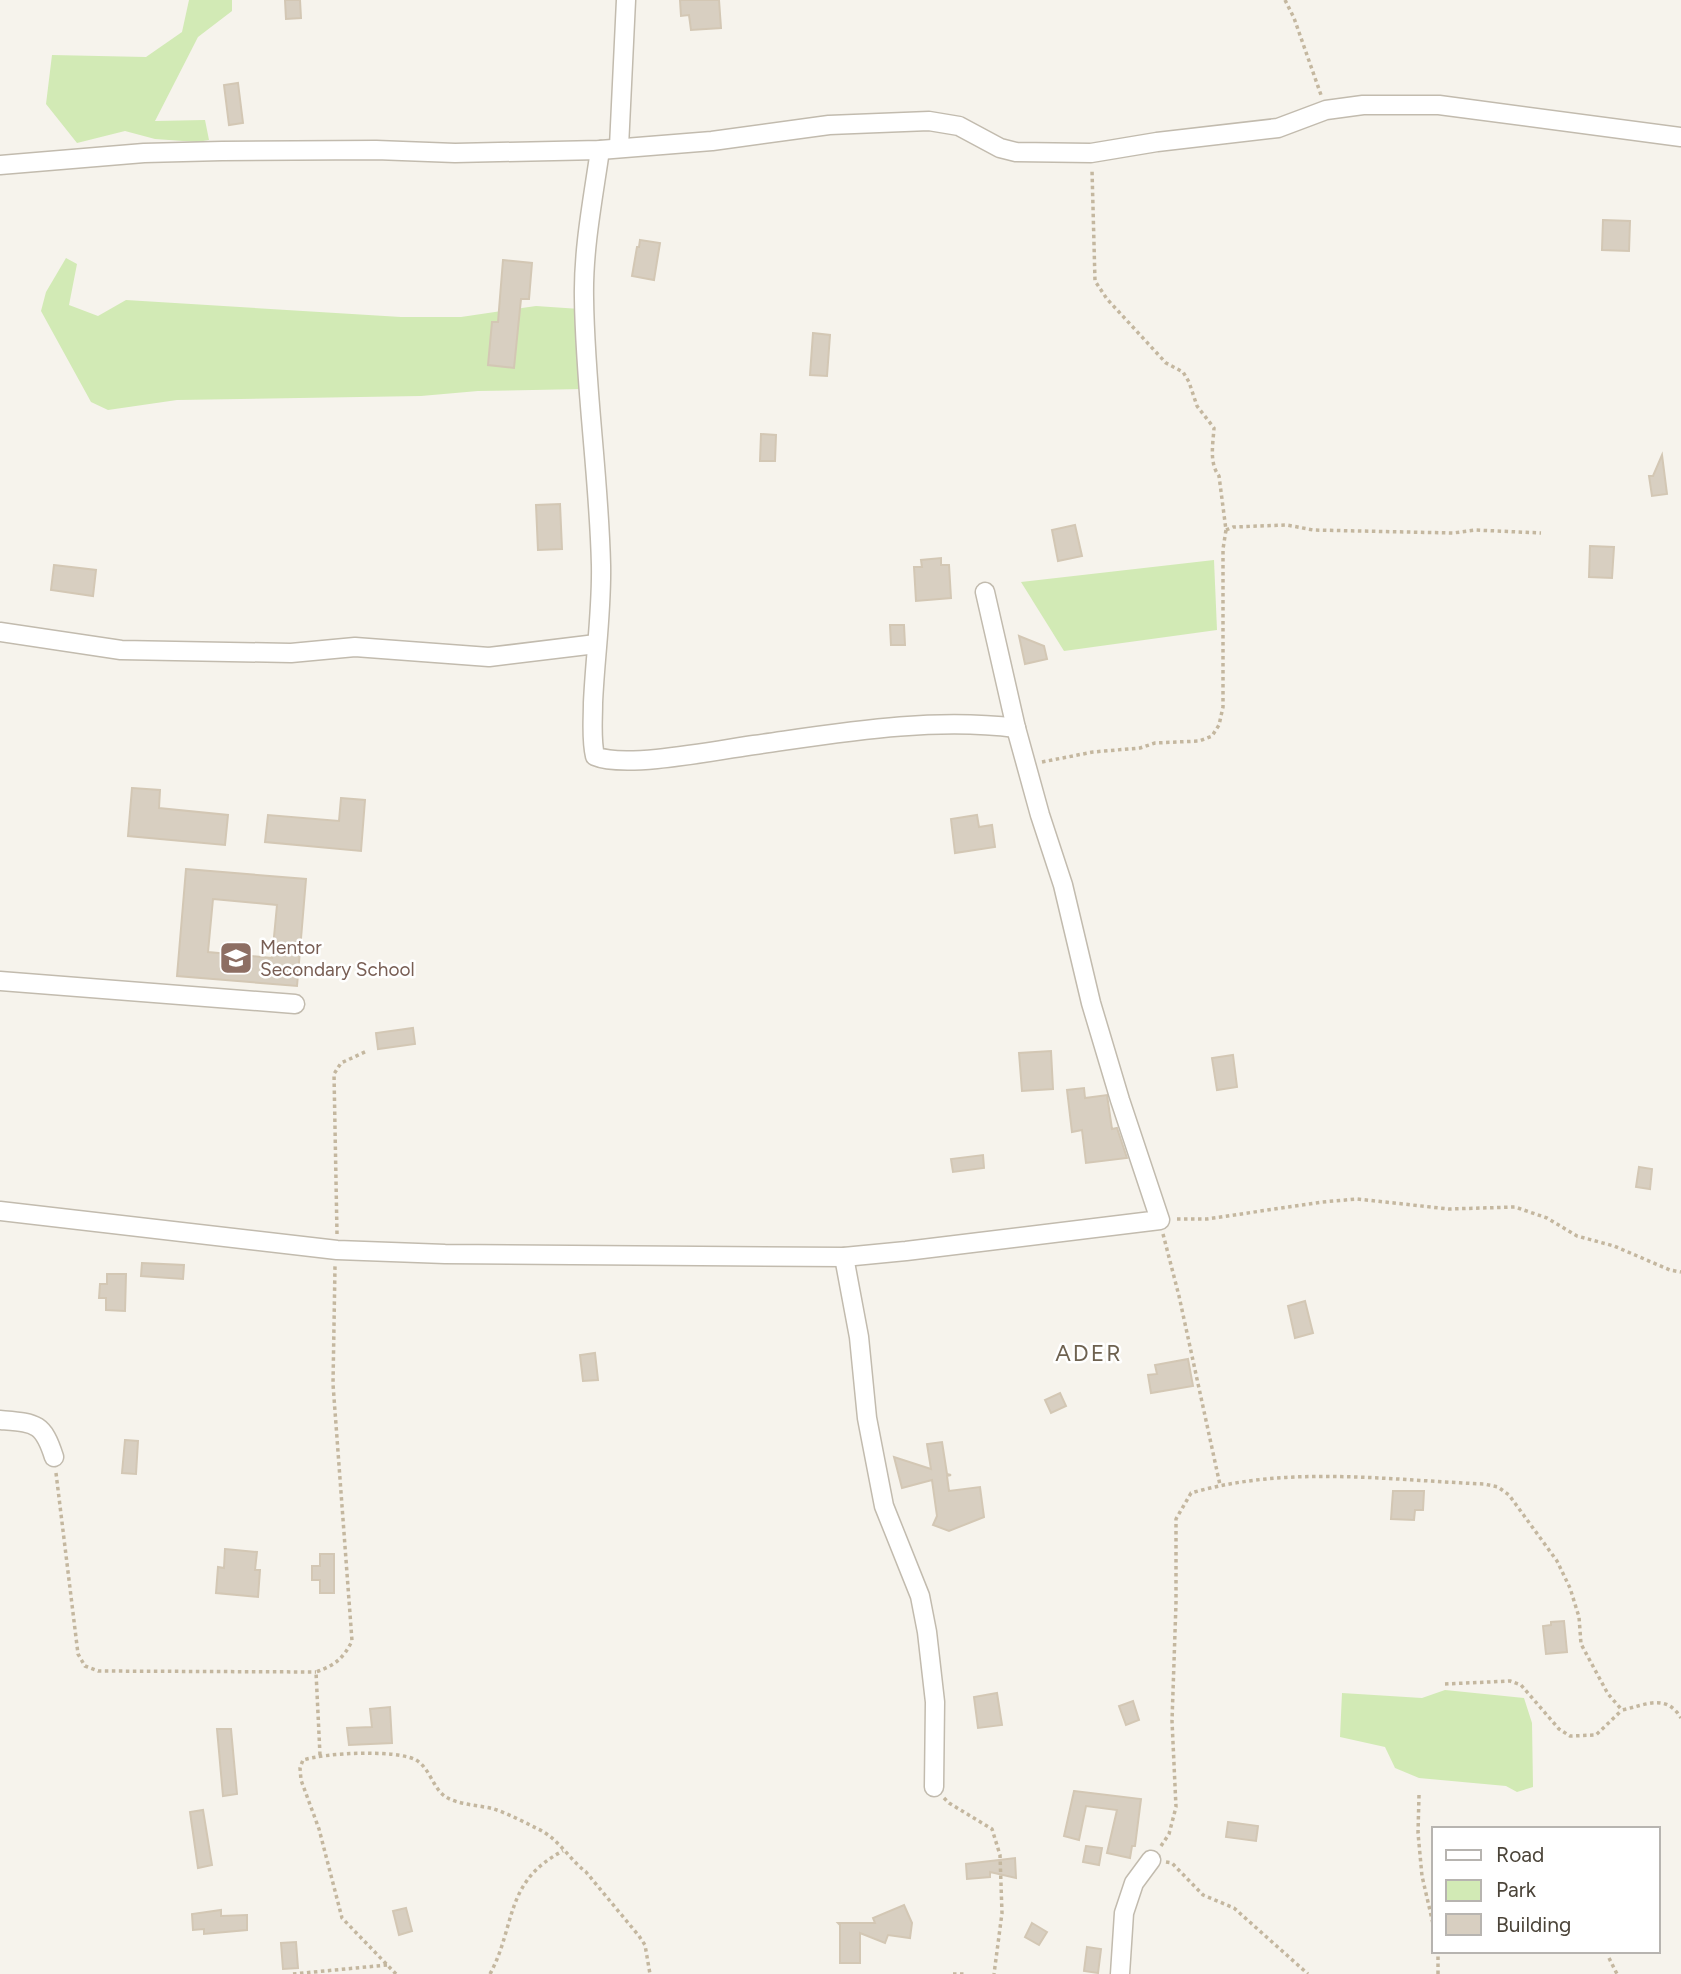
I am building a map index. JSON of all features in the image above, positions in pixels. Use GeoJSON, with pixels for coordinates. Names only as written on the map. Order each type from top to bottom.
{"type":"FeatureCollection","features":[{"type":"Feature","properties":{"kind":"street"},"geometry":{"type":"LineString","coordinates":[[620,147],[626,0]]}},
{"type":"Feature","properties":{"kind":"street"},"geometry":{"type":"LineString","coordinates":[[0,165],[144,153],[600,150],[712,141],[829,125],[929,121],[959,126],[1000,148],[1016,152],[1091,153],[1157,142],[1278,128],[1326,110],[1363,105],[1439,105],[1681,136]]}},
{"type":"Feature","properties":{"kind":"street"},"geometry":{"type":"LineString","coordinates":[[600,150],[586,247],[584,297],[601,567],[592,744],[595,756],[651,759],[872,729],[923,725],[995,725],[1016,728]]}},
{"type":"Feature","properties":{"kind":"street"},"geometry":{"type":"LineString","coordinates":[[0,1211],[337,1250],[445,1254],[844,1257],[1160,1220],[1094,1015],[1063,885],[1016,728],[985,592]]}},
{"type":"Feature","properties":{"kind":"street"},"geometry":{"type":"LineString","coordinates":[[0,632],[121,650],[291,653],[355,647],[489,657],[596,644]]}},
{"type":"Feature","properties":{"kind":"street"},"geometry":{"type":"LineString","coordinates":[[0,981],[295,1004]]}},
{"type":"Feature","properties":{"kind":"street"},"geometry":{"type":"LineString","coordinates":[[844,1257],[859,1337],[867,1418],[884,1506],[920,1596],[928,1632],[935,1702],[934,1787]]}},
{"type":"Feature","properties":{"kind":"street"},"geometry":{"type":"LineString","coordinates":[[0,1420],[25,1422],[39,1427],[47,1437],[54,1457]]}},
{"type":"Feature","properties":{"kind":"street"},"geometry":{"type":"LineString","coordinates":[[1120,1974],[1124,1913],[1134,1883],[1151,1860]]}},
{"type":"Feature","properties":{"kind":"path"},"geometry":{"type":"LineString","coordinates":[[1286,0],[1326,110]]}},
{"type":"Feature","properties":{"kind":"path"},"geometry":{"type":"LineString","coordinates":[[1026,764],[1093,752],[1140,748],[1155,743],[1199,741],[1212,736],[1219,725],[1223,707],[1223,549],[1226,530],[1219,477],[1212,460],[1214,428],[1197,406],[1183,372],[1166,363],[1107,299],[1096,281],[1091,153]]}},
{"type":"Feature","properties":{"kind":"path"},"geometry":{"type":"LineString","coordinates":[[1226,530],[1233,527],[1287,526],[1327,530],[1541,533]]}},
{"type":"Feature","properties":{"kind":"path"},"geometry":{"type":"LineString","coordinates":[[54,1457],[78,1654],[85,1666],[98,1671],[316,1672],[337,1665],[352,1641],[333,1384],[333,1282],[337,1250],[334,1074],[341,1063],[367,1051]]}},
{"type":"Feature","properties":{"kind":"path"},"geometry":{"type":"LineString","coordinates":[[1220,1485],[1160,1220],[1207,1219],[1357,1199],[1449,1209],[1515,1207],[1547,1218],[1577,1236],[1614,1246],[1670,1270],[1681,1272]]}},
{"type":"Feature","properties":{"kind":"path"},"geometry":{"type":"LineString","coordinates":[[1308,1974],[1234,1908],[1203,1895],[1172,1863],[1151,1860],[1170,1834],[1176,1807],[1172,1721],[1177,1603],[1175,1520],[1191,1493],[1220,1485],[1320,1475],[1484,1483],[1498,1487],[1508,1495],[1557,1561],[1570,1588],[1579,1617],[1581,1644],[1608,1694],[1622,1710]]}},
{"type":"Feature","properties":{"kind":"path"},"geometry":{"type":"LineString","coordinates":[[316,1672],[320,1755]]}},
{"type":"Feature","properties":{"kind":"path"},"geometry":{"type":"LineString","coordinates":[[1445,1684],[1510,1681],[1521,1685],[1559,1729],[1570,1736],[1596,1735],[1622,1710],[1662,1701],[1674,1707],[1681,1718]]}},
{"type":"Feature","properties":{"kind":"path"},"geometry":{"type":"LineString","coordinates":[[396,1974],[342,1918],[319,1829],[301,1780],[300,1768],[303,1760],[320,1755],[398,1755],[416,1760],[448,1799],[495,1810],[554,1838],[639,1936],[645,1945],[650,1974]]}},
{"type":"Feature","properties":{"kind":"path"},"geometry":{"type":"LineString","coordinates":[[934,1787],[949,1803],[992,1829],[1000,1855],[1002,1913],[994,1974]]}},
{"type":"Feature","properties":{"kind":"path"},"geometry":{"type":"LineString","coordinates":[[1419,1795],[1418,1833],[1422,1876],[1432,1919]]}},
{"type":"Feature","properties":{"kind":"path"},"geometry":{"type":"LineString","coordinates":[[490,1974],[510,1912],[519,1894],[538,1867],[563,1850]]}},
{"type":"Feature","properties":{"kind":"path"},"geometry":{"type":"LineString","coordinates":[[1438,1953],[1438,1974]]}},
{"type":"Feature","properties":{"kind":"path"},"geometry":{"type":"LineString","coordinates":[[1609,1958],[1617,1974]]}},
{"type":"Feature","properties":{"kind":"path"},"geometry":{"type":"LineString","coordinates":[[293,1974],[387,1965]]}},
{"type":"Feature","properties":{"kind":"path"},"geometry":{"type":"LineString","coordinates":[[953,1974],[965,1974]]}},
{"type":"Feature","properties":{"kind":"green space"},"geometry":{"type":"Polygon","coordinates":[[[189,0],[232,0],[232,11],[198,37],[155,121],[205,120],[209,140],[197,142],[155,139],[125,131],[77,143],[46,104],[52,55],[146,57],[182,32],[189,0]]]}},
{"type":"Feature","properties":{"kind":"green space"},"geometry":{"type":"Polygon","coordinates":[[[66,258],[77,264],[69,305],[98,316],[126,300],[401,317],[461,317],[536,306],[580,309],[582,389],[478,391],[421,396],[177,400],[108,410],[91,402],[41,311],[46,292],[66,258]]]}},
{"type":"Feature","properties":{"kind":"green space"},"geometry":{"type":"Polygon","coordinates":[[[1214,560],[1217,630],[1064,651],[1021,582],[1214,560]]]}},
{"type":"Feature","properties":{"kind":"green space"},"geometry":{"type":"Polygon","coordinates":[[[1445,1690],[1524,1698],[1532,1723],[1533,1787],[1517,1792],[1506,1786],[1419,1778],[1395,1768],[1385,1747],[1340,1737],[1342,1693],[1422,1698],[1445,1690]]]}},
{"type":"Feature","properties":{"kind":"building"},"geometry":{"type":"Polygon","coordinates":[[[285,0],[300,0],[301,18],[286,19],[285,0]]]}},
{"type":"Feature","properties":{"kind":"building"},"geometry":{"type":"Polygon","coordinates":[[[680,0],[719,0],[721,28],[691,30],[689,15],[681,16],[680,0]]]}},
{"type":"Feature","properties":{"kind":"building"},"geometry":{"type":"Polygon","coordinates":[[[238,83],[243,123],[229,125],[224,85],[238,83]]]}},
{"type":"Feature","properties":{"kind":"building"},"geometry":{"type":"Polygon","coordinates":[[[1603,220],[1630,221],[1629,251],[1602,250],[1603,220]]]}},
{"type":"Feature","properties":{"kind":"building"},"geometry":{"type":"Polygon","coordinates":[[[640,240],[660,243],[654,280],[632,276],[640,240]]]}},
{"type":"Feature","properties":{"kind":"building"},"geometry":{"type":"Polygon","coordinates":[[[503,260],[532,263],[529,299],[521,299],[514,368],[488,365],[492,322],[498,322],[503,260]]]}},
{"type":"Feature","properties":{"kind":"building"},"geometry":{"type":"Polygon","coordinates":[[[813,333],[830,335],[827,376],[810,375],[813,333]]]}},
{"type":"Feature","properties":{"kind":"building"},"geometry":{"type":"Polygon","coordinates":[[[761,434],[776,435],[775,461],[760,461],[761,434]]]}},
{"type":"Feature","properties":{"kind":"building"},"geometry":{"type":"Polygon","coordinates":[[[1662,455],[1667,494],[1652,496],[1649,476],[1653,476],[1662,455]]]}},
{"type":"Feature","properties":{"kind":"building"},"geometry":{"type":"Polygon","coordinates":[[[560,504],[562,549],[538,550],[536,505],[560,504]]]}},
{"type":"Feature","properties":{"kind":"building"},"geometry":{"type":"Polygon","coordinates":[[[1075,525],[1082,556],[1058,561],[1052,530],[1075,525]]]}},
{"type":"Feature","properties":{"kind":"building"},"geometry":{"type":"Polygon","coordinates":[[[1590,546],[1614,547],[1612,578],[1589,577],[1590,546]]]}},
{"type":"Feature","properties":{"kind":"building"},"geometry":{"type":"Polygon","coordinates":[[[941,558],[941,565],[949,565],[951,598],[916,601],[914,567],[922,567],[921,560],[941,558]]]}},
{"type":"Feature","properties":{"kind":"building"},"geometry":{"type":"Polygon","coordinates":[[[54,565],[96,570],[93,596],[51,590],[54,565]]]}},
{"type":"Feature","properties":{"kind":"building"},"geometry":{"type":"Polygon","coordinates":[[[890,625],[904,625],[905,645],[891,645],[890,625]]]}},
{"type":"Feature","properties":{"kind":"building"},"geometry":{"type":"Polygon","coordinates":[[[1019,636],[1044,646],[1047,659],[1025,664],[1019,636]]]}},
{"type":"Feature","properties":{"kind":"building"},"geometry":{"type":"Polygon","coordinates":[[[132,788],[160,790],[159,808],[228,815],[225,845],[128,836],[132,788]]]}},
{"type":"Feature","properties":{"kind":"building"},"geometry":{"type":"Polygon","coordinates":[[[341,798],[365,800],[361,851],[265,842],[268,815],[339,821],[341,798]]]}},
{"type":"Feature","properties":{"kind":"building"},"geometry":{"type":"Polygon","coordinates":[[[977,815],[979,827],[992,825],[995,847],[955,853],[951,819],[977,815]]]}},
{"type":"Feature","properties":{"kind":"building"},"geometry":{"type":"Polygon","coordinates":[[[186,869],[306,879],[297,986],[177,976],[186,869]],[[213,899],[208,952],[272,958],[277,905],[213,899]]]}},
{"type":"Feature","properties":{"kind":"building"},"geometry":{"type":"Polygon","coordinates":[[[413,1028],[415,1044],[378,1049],[376,1033],[413,1028]]]}},
{"type":"Feature","properties":{"kind":"building"},"geometry":{"type":"Polygon","coordinates":[[[1051,1051],[1053,1089],[1022,1091],[1019,1053],[1051,1051]]]}},
{"type":"Feature","properties":{"kind":"building"},"geometry":{"type":"Polygon","coordinates":[[[1233,1055],[1237,1087],[1217,1090],[1212,1058],[1233,1055]]]}},
{"type":"Feature","properties":{"kind":"building"},"geometry":{"type":"Polygon","coordinates":[[[1084,1088],[1085,1098],[1107,1095],[1112,1129],[1117,1128],[1127,1158],[1086,1163],[1082,1130],[1072,1132],[1067,1090],[1084,1088]]]}},
{"type":"Feature","properties":{"kind":"building"},"geometry":{"type":"Polygon","coordinates":[[[983,1155],[984,1168],[953,1172],[951,1159],[983,1155]]]}},
{"type":"Feature","properties":{"kind":"building"},"geometry":{"type":"Polygon","coordinates":[[[1639,1167],[1652,1169],[1650,1189],[1636,1187],[1639,1167]]]}},
{"type":"Feature","properties":{"kind":"building"},"geometry":{"type":"Polygon","coordinates":[[[142,1263],[184,1265],[183,1279],[141,1276],[142,1263]]]}},
{"type":"Feature","properties":{"kind":"building"},"geometry":{"type":"Polygon","coordinates":[[[107,1274],[126,1274],[125,1311],[106,1310],[106,1298],[99,1298],[100,1284],[107,1284],[107,1274]]]}},
{"type":"Feature","properties":{"kind":"building"},"geometry":{"type":"Polygon","coordinates":[[[1305,1301],[1313,1333],[1295,1338],[1288,1306],[1305,1301]]]}},
{"type":"Feature","properties":{"kind":"building"},"geometry":{"type":"Polygon","coordinates":[[[595,1353],[598,1380],[583,1381],[580,1355],[595,1353]]]}},
{"type":"Feature","properties":{"kind":"building"},"geometry":{"type":"Polygon","coordinates":[[[1188,1359],[1193,1386],[1151,1393],[1148,1375],[1157,1374],[1155,1365],[1188,1359]]]}},
{"type":"Feature","properties":{"kind":"building"},"geometry":{"type":"Polygon","coordinates":[[[1060,1393],[1066,1406],[1051,1413],[1045,1400],[1060,1393]]]}},
{"type":"Feature","properties":{"kind":"building"},"geometry":{"type":"Polygon","coordinates":[[[125,1440],[138,1441],[136,1474],[122,1473],[125,1440]]]}},
{"type":"Feature","properties":{"kind":"building"},"geometry":{"type":"Polygon","coordinates":[[[942,1442],[947,1474],[951,1475],[947,1476],[949,1491],[980,1487],[984,1517],[949,1531],[933,1525],[937,1516],[932,1480],[902,1488],[894,1457],[931,1469],[927,1444],[942,1442]]]}},
{"type":"Feature","properties":{"kind":"building"},"geometry":{"type":"Polygon","coordinates":[[[1393,1491],[1424,1491],[1423,1510],[1415,1510],[1414,1520],[1391,1519],[1393,1491]]]}},
{"type":"Feature","properties":{"kind":"building"},"geometry":{"type":"Polygon","coordinates":[[[225,1549],[257,1552],[255,1570],[260,1570],[258,1597],[216,1593],[218,1567],[224,1568],[225,1549]]]}},
{"type":"Feature","properties":{"kind":"building"},"geometry":{"type":"Polygon","coordinates":[[[320,1554],[334,1554],[334,1593],[320,1593],[320,1580],[312,1580],[312,1566],[320,1566],[320,1554]]]}},
{"type":"Feature","properties":{"kind":"building"},"geometry":{"type":"Polygon","coordinates":[[[1564,1621],[1567,1652],[1546,1654],[1543,1626],[1564,1621]]]}},
{"type":"Feature","properties":{"kind":"building"},"geometry":{"type":"Polygon","coordinates":[[[997,1693],[1002,1725],[978,1728],[974,1697],[997,1693]]]}},
{"type":"Feature","properties":{"kind":"building"},"geometry":{"type":"Polygon","coordinates":[[[1133,1701],[1139,1720],[1126,1725],[1119,1706],[1133,1701]]]}},
{"type":"Feature","properties":{"kind":"building"},"geometry":{"type":"Polygon","coordinates":[[[390,1707],[392,1743],[349,1745],[347,1728],[372,1727],[370,1709],[390,1707]]]}},
{"type":"Feature","properties":{"kind":"building"},"geometry":{"type":"Polygon","coordinates":[[[217,1729],[231,1729],[237,1794],[223,1796],[217,1729]]]}},
{"type":"Feature","properties":{"kind":"building"},"geometry":{"type":"Polygon","coordinates":[[[1074,1791],[1141,1799],[1135,1846],[1132,1846],[1130,1858],[1107,1853],[1117,1810],[1086,1806],[1079,1840],[1064,1836],[1074,1791]]]}},
{"type":"Feature","properties":{"kind":"building"},"geometry":{"type":"Polygon","coordinates":[[[203,1810],[212,1865],[198,1868],[190,1812],[203,1810]]]}},
{"type":"Feature","properties":{"kind":"building"},"geometry":{"type":"Polygon","coordinates":[[[1228,1822],[1258,1826],[1256,1841],[1226,1837],[1228,1822]]]}},
{"type":"Feature","properties":{"kind":"building"},"geometry":{"type":"Polygon","coordinates":[[[1086,1846],[1102,1848],[1099,1865],[1083,1862],[1086,1846]]]}},
{"type":"Feature","properties":{"kind":"building"},"geometry":{"type":"Polygon","coordinates":[[[1015,1858],[1016,1878],[990,1872],[990,1877],[967,1879],[966,1864],[1015,1858]]]}},
{"type":"Feature","properties":{"kind":"building"},"geometry":{"type":"Polygon","coordinates":[[[904,1905],[912,1923],[910,1938],[888,1935],[885,1943],[860,1933],[860,1963],[840,1963],[838,1923],[875,1923],[873,1918],[904,1905]]]}},
{"type":"Feature","properties":{"kind":"building"},"geometry":{"type":"Polygon","coordinates":[[[406,1908],[412,1931],[399,1935],[393,1911],[406,1908]]]}},
{"type":"Feature","properties":{"kind":"building"},"geometry":{"type":"Polygon","coordinates":[[[221,1910],[221,1916],[247,1915],[247,1930],[204,1934],[204,1929],[193,1930],[192,1914],[221,1910]]]}},
{"type":"Feature","properties":{"kind":"building"},"geometry":{"type":"Polygon","coordinates":[[[1032,1923],[1047,1932],[1039,1945],[1025,1937],[1032,1923]]]}},
{"type":"Feature","properties":{"kind":"building"},"geometry":{"type":"Polygon","coordinates":[[[296,1942],[298,1968],[283,1969],[281,1943],[296,1942]]]}},
{"type":"Feature","properties":{"kind":"building"},"geometry":{"type":"Polygon","coordinates":[[[1087,1947],[1101,1949],[1098,1973],[1084,1971],[1087,1947]]]}},
{"type":"Feature","properties":{"kind":"place","name":"Mentor Secondary School"},"geometry":{"type":"Point","coordinates":[236,958]}},
{"type":"Feature","properties":{"kind":"district","name":"ADER"},"geometry":{"type":"Point","coordinates":[1089,1353]}}]}
